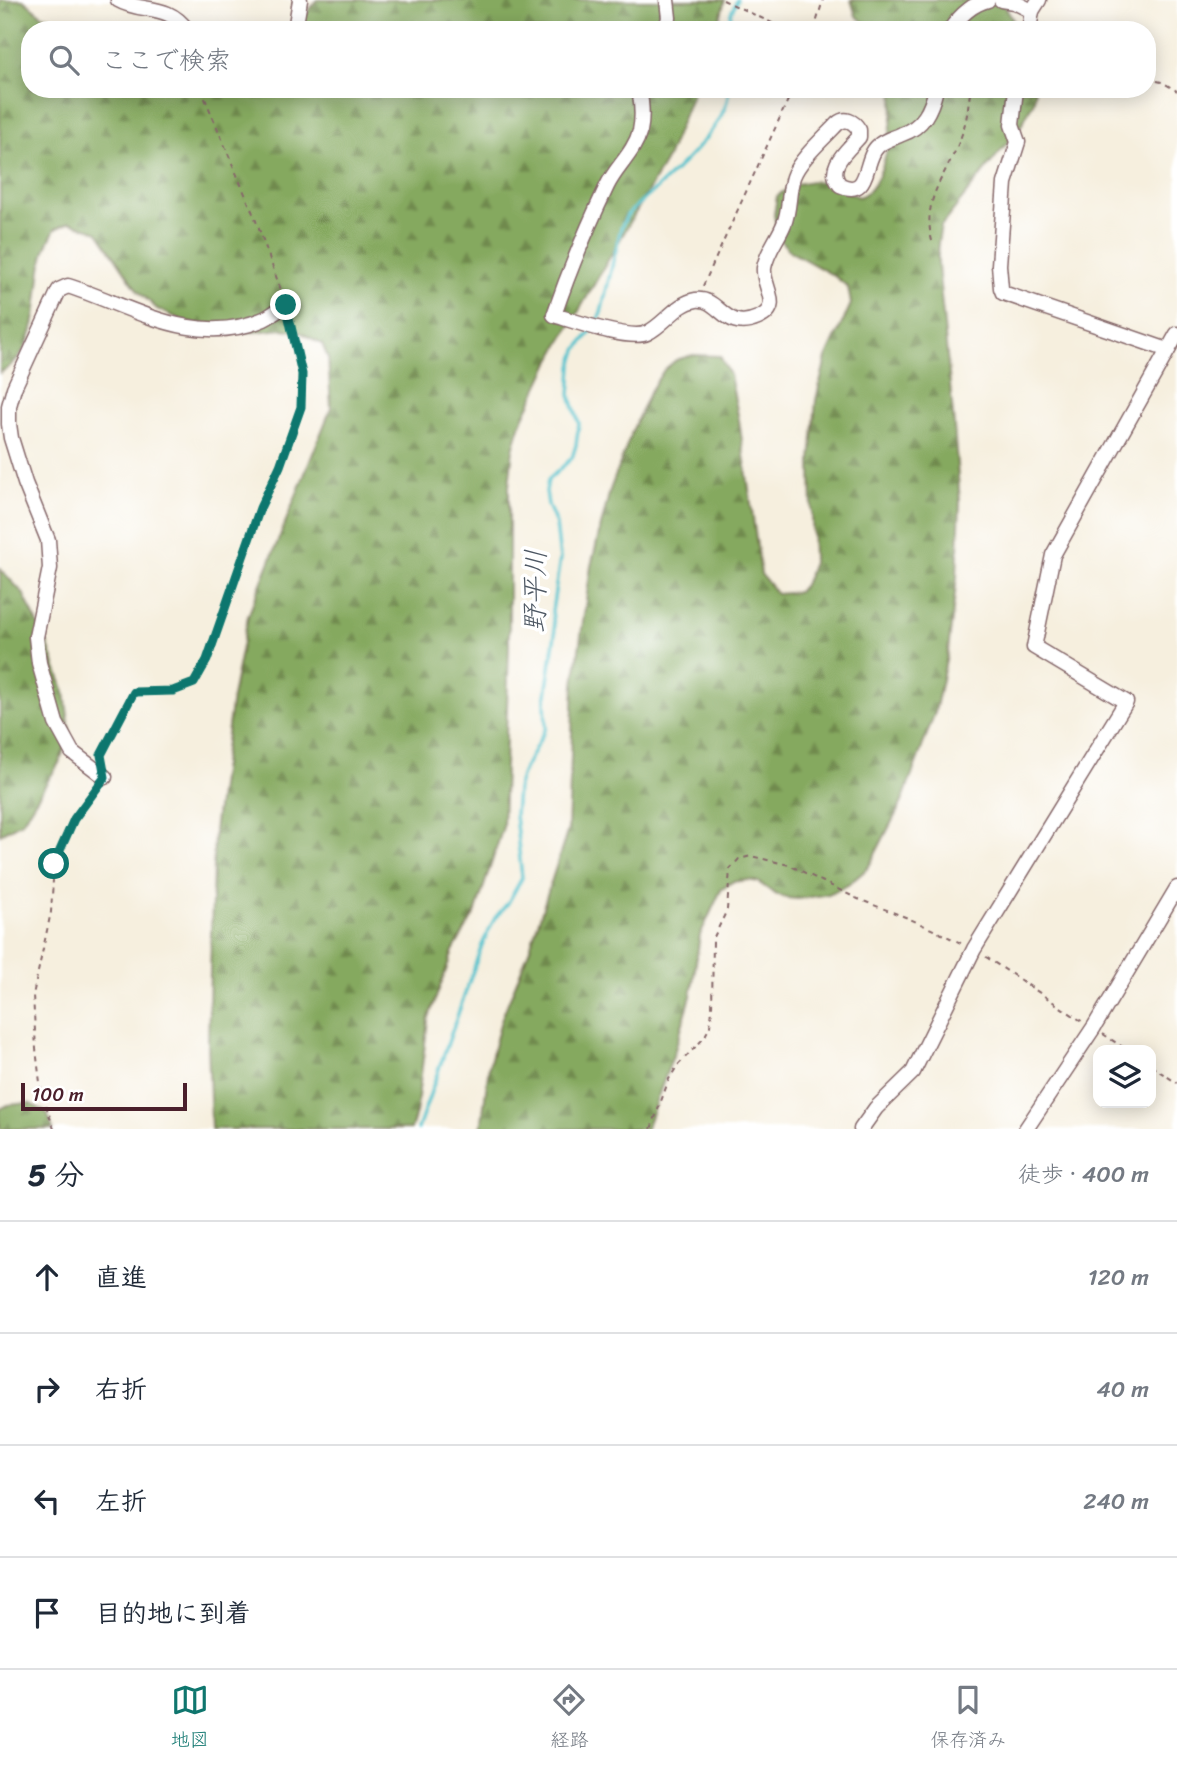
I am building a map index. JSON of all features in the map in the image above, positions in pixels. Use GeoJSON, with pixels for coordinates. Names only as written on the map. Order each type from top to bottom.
{"type":"FeatureCollection","features":[{"type":"Feature","properties":{"kind":"street"},"geometry":{"type":"LineString","coordinates":[[118,0],[125,4],[159,9],[177,21]]}},
{"type":"Feature","properties":{"kind":"street"},"geometry":{"type":"LineString","coordinates":[[296,21],[300,0]]}},
{"type":"Feature","properties":{"kind":"street"},"geometry":{"type":"LineString","coordinates":[[667,0],[668,21]]}},
{"type":"Feature","properties":{"kind":"street"},"geometry":{"type":"LineString","coordinates":[[957,21],[972,7],[988,0]]}},
{"type":"Feature","properties":{"kind":"street"},"geometry":{"type":"LineString","coordinates":[[1002,0],[1036,6]]}},
{"type":"Feature","properties":{"kind":"street"},"geometry":{"type":"LineString","coordinates":[[641,98],[643,109],[639,133],[628,155],[608,183],[568,274],[554,315],[632,335],[648,333],[685,304],[697,300],[708,303],[737,322],[757,318],[766,313],[772,299],[764,271],[766,257],[786,219],[794,174],[801,164],[837,124],[848,120],[857,126],[859,137],[836,163],[834,175],[839,185],[850,188],[856,186],[865,178],[875,147],[918,126],[934,98]]}},
{"type":"Feature","properties":{"kind":"street"},"geometry":{"type":"LineString","coordinates":[[861,1129],[876,1108],[913,1072],[974,949],[1126,702],[1034,647],[1053,555],[1173,346],[1003,293],[1000,288],[999,265],[1006,183],[1018,142],[1012,125],[1015,98]]}},
{"type":"Feature","properties":{"kind":"street"},"geometry":{"type":"LineString","coordinates":[[105,777],[72,752],[56,723],[39,663],[36,637],[50,568],[48,540],[25,483],[11,438],[9,406],[14,388],[59,290],[68,286],[170,325],[191,329],[232,328],[264,319],[286,305]]}},
{"type":"Feature","properties":{"kind":"street"},"geometry":{"type":"LineString","coordinates":[[1026,1129],[1093,1028],[1177,888]]}},
{"type":"Feature","properties":{"kind":"path"},"geometry":{"type":"LineString","coordinates":[[723,0],[767,21]]}},
{"type":"Feature","properties":{"kind":"path"},"geometry":{"type":"LineString","coordinates":[[817,21],[823,0]]}},
{"type":"Feature","properties":{"kind":"path"},"geometry":{"type":"LineString","coordinates":[[1156,81],[1177,91]]}},
{"type":"Feature","properties":{"kind":"path"},"geometry":{"type":"LineString","coordinates":[[54,1129],[41,1091],[33,995],[51,912],[54,864],[74,819],[105,777],[101,755],[134,692],[173,691],[194,683],[207,660],[260,508],[280,466],[301,407],[302,374],[286,305],[256,218],[205,98]]}},
{"type":"Feature","properties":{"kind":"path"},"geometry":{"type":"LineString","coordinates":[[697,300],[789,98]]}},
{"type":"Feature","properties":{"kind":"path"},"geometry":{"type":"LineString","coordinates":[[932,241],[929,209],[934,192],[964,128],[969,98]]}},
{"type":"Feature","properties":{"kind":"path"},"geometry":{"type":"LineString","coordinates":[[651,1129],[669,1080],[678,1066],[705,1038],[710,1026],[713,939],[727,910],[730,869],[738,859],[751,856],[789,865],[858,899],[908,918],[974,949],[1119,1045]]}},
{"type":"Feature","properties":{"kind":"path"},"geometry":{"type":"LineString","coordinates":[[1156,1069],[1177,1083]]}},
{"type":"Feature","properties":{"kind":"green space"},"geometry":{"type":"Polygon","coordinates":[[[0,0],[23,0],[42,15],[66,21],[21,21],[21,98],[690,98],[667,158],[554,354],[521,423],[513,449],[509,486],[509,647],[503,827],[476,911],[453,951],[428,1020],[416,1113],[411,1129],[211,1129],[208,1042],[214,831],[232,697],[248,616],[331,408],[328,358],[322,344],[302,333],[284,329],[253,332],[214,330],[157,309],[138,291],[98,232],[70,222],[55,229],[46,248],[34,320],[24,349],[14,362],[0,373],[0,0]]]}},
{"type":"Feature","properties":{"kind":"green space"},"geometry":{"type":"Polygon","coordinates":[[[317,0],[725,0],[719,21],[301,21],[317,0]]]}},
{"type":"Feature","properties":{"kind":"green space"},"geometry":{"type":"Polygon","coordinates":[[[851,0],[1001,0],[1014,21],[862,21],[856,16],[851,0]]]}},
{"type":"Feature","properties":{"kind":"green space"},"geometry":{"type":"Polygon","coordinates":[[[893,98],[1034,98],[1022,124],[941,226],[938,266],[960,502],[957,577],[948,651],[935,712],[902,802],[868,868],[848,885],[829,894],[798,899],[775,894],[758,882],[748,880],[732,882],[721,890],[700,935],[691,996],[674,1053],[646,1129],[481,1129],[489,1066],[501,1020],[530,948],[568,829],[574,684],[591,566],[610,490],[633,429],[649,393],[664,370],[676,360],[693,355],[720,356],[730,375],[739,420],[761,574],[777,594],[798,592],[804,585],[813,563],[811,461],[816,400],[826,358],[851,304],[848,287],[833,275],[791,252],[779,239],[774,215],[777,196],[789,188],[808,182],[827,183],[858,197],[868,191],[882,166],[893,98]]]}},
{"type":"Feature","properties":{"kind":"green space"},"geometry":{"type":"Polygon","coordinates":[[[0,569],[23,593],[47,643],[65,692],[70,733],[59,763],[22,822],[0,834],[0,569]]]}},
{"type":"Feature","properties":{"kind":"green space"},"geometry":{"type":"Polygon","coordinates":[[[29,1103],[47,1113],[53,1129],[0,1129],[0,1109],[8,1105],[29,1103]]]}},
{"type":"Feature","properties":{"kind":"waterway","name":"野平川"},"geometry":{"type":"LineString","coordinates":[[731,21],[737,0]]}},
{"type":"Feature","properties":{"kind":"waterway","name":"野平川"},"geometry":{"type":"LineString","coordinates":[[596,323],[601,313],[621,228],[627,215],[705,139],[718,121],[727,98]]}},
{"type":"Feature","properties":{"kind":"waterway","name":"野平川"},"geometry":{"type":"LineString","coordinates":[[418,1129],[482,945],[495,918],[508,903],[522,878],[515,815],[517,789],[522,773],[546,728],[545,701],[555,634],[552,611],[560,559],[556,524],[548,505],[546,491],[548,480],[572,458],[576,445],[579,423],[570,395],[572,366],[577,350],[592,330]]}},
{"type":"Feature","properties":{"kind":"route"},"geometry":{"type":"LineString","coordinates":[[54,864],[74,819],[105,777],[101,755],[134,692],[173,691],[194,683],[207,660],[260,508],[280,466],[301,407],[302,374],[286,305]]}}]}
